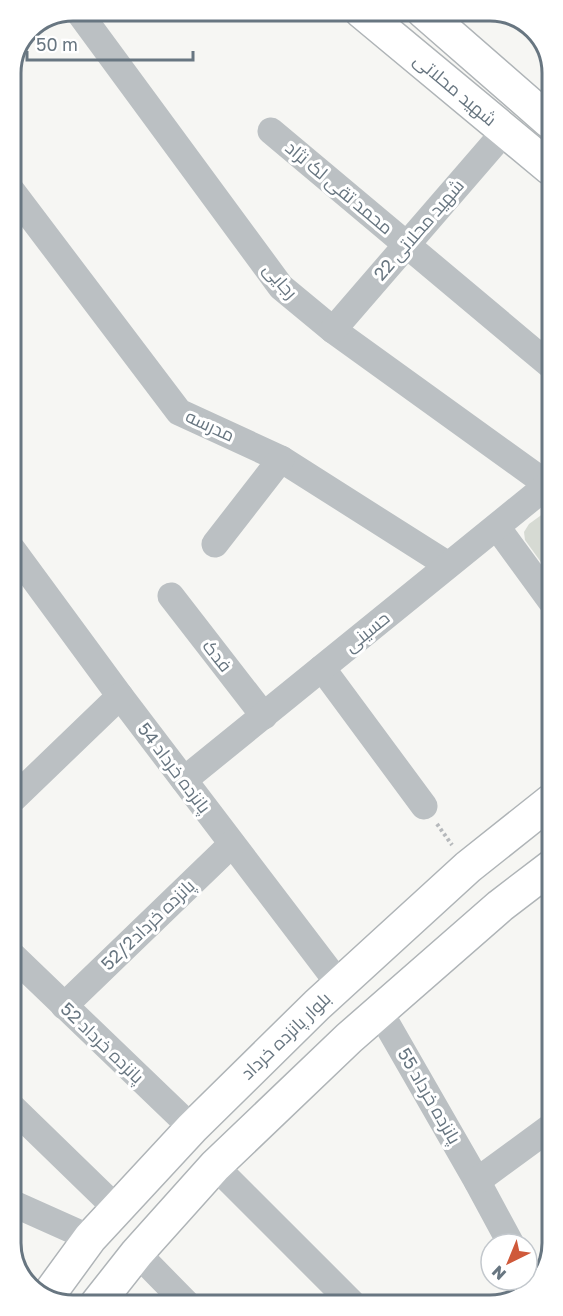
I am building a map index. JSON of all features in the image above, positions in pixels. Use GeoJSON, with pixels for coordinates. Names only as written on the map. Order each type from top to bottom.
{"type":"FeatureCollection","features":[{"type":"Feature","properties":{"kind":"main road","name":"شهید محلاتی"},"geometry":{"type":"LineString","coordinates":[[373,21],[542,161]]}},
{"type":"Feature","properties":{"kind":"main road","name":"شهید محلاتی"},"geometry":{"type":"LineString","coordinates":[[441,21],[542,115]]}},
{"type":"Feature","properties":{"kind":"main road","name":"بلوار پانزده خرداد"},"geometry":{"type":"LineString","coordinates":[[52,1291],[90,1238],[192,1128],[339,984],[468,867],[542,808]]}},
{"type":"Feature","properties":{"kind":"main road"},"geometry":{"type":"LineString","coordinates":[[104,1295],[137,1253],[215,1166],[349,1038],[500,906],[542,877]]}},
{"type":"Feature","properties":{"kind":"street","name":"رجایی"},"geometry":{"type":"LineString","coordinates":[[86,21],[281,287],[333,330],[542,479]]}},
{"type":"Feature","properties":{"kind":"street","name":"محمد تقی لک نژاد"},"geometry":{"type":"LineString","coordinates":[[271,131],[542,358]]}},
{"type":"Feature","properties":{"kind":"street","name":"شهید محلاتی 22"},"geometry":{"type":"LineString","coordinates":[[333,330],[505,131]]}},
{"type":"Feature","properties":{"kind":"street","name":"مدرسه"},"geometry":{"type":"LineString","coordinates":[[21,203],[179,412],[281,459],[448,565]]}},
{"type":"Feature","properties":{"kind":"street"},"geometry":{"type":"LineString","coordinates":[[215,544],[281,459]]}},
{"type":"Feature","properties":{"kind":"street","name":"حسینی"},"geometry":{"type":"LineString","coordinates":[[184,780],[542,490]]}},
{"type":"Feature","properties":{"kind":"street"},"geometry":{"type":"LineString","coordinates":[[496,527],[542,589]]}},
{"type":"Feature","properties":{"kind":"street","name":"پانزده خرداد 54"},"geometry":{"type":"LineString","coordinates":[[21,561],[120,696],[339,984]]}},
{"type":"Feature","properties":{"kind":"street","name":"فدک"},"geometry":{"type":"LineString","coordinates":[[171,596],[264,716]]}},
{"type":"Feature","properties":{"kind":"street"},"geometry":{"type":"LineString","coordinates":[[322,668],[423,806]]}},
{"type":"Feature","properties":{"kind":"street"},"geometry":{"type":"LineString","coordinates":[[21,790],[120,696]]}},
{"type":"Feature","properties":{"kind":"street","name":"پانزده خرداد52/2"},"geometry":{"type":"LineString","coordinates":[[63,1006],[232,844]]}},
{"type":"Feature","properties":{"kind":"street","name":"پانزده خرداد 52"},"geometry":{"type":"LineString","coordinates":[[21,964],[192,1128]]}},
{"type":"Feature","properties":{"kind":"street","name":"پانزده خرداد 55"},"geometry":{"type":"LineString","coordinates":[[380,1012],[505,1232]]}},
{"type":"Feature","properties":{"kind":"street"},"geometry":{"type":"LineString","coordinates":[[21,1116],[117,1209]]}},
{"type":"Feature","properties":{"kind":"street"},"geometry":{"type":"LineString","coordinates":[[477,1181],[542,1133]]}},
{"type":"Feature","properties":{"kind":"street"},"geometry":{"type":"LineString","coordinates":[[215,1166],[344,1295]]}},
{"type":"Feature","properties":{"kind":"street"},"geometry":{"type":"LineString","coordinates":[[21,1207],[90,1238]]}},
{"type":"Feature","properties":{"kind":"street"},"geometry":{"type":"LineString","coordinates":[[137,1253],[178,1295]]}},
{"type":"Feature","properties":{"kind":"path"},"geometry":{"type":"LineString","coordinates":[[423,806],[468,867]]}},
{"type":"Feature","properties":{"kind":"shaded area"},"geometry":{"type":"Polygon","coordinates":[[[542,515],[542,564],[525,540],[524,532],[529,524],[542,515]]]}}]}
